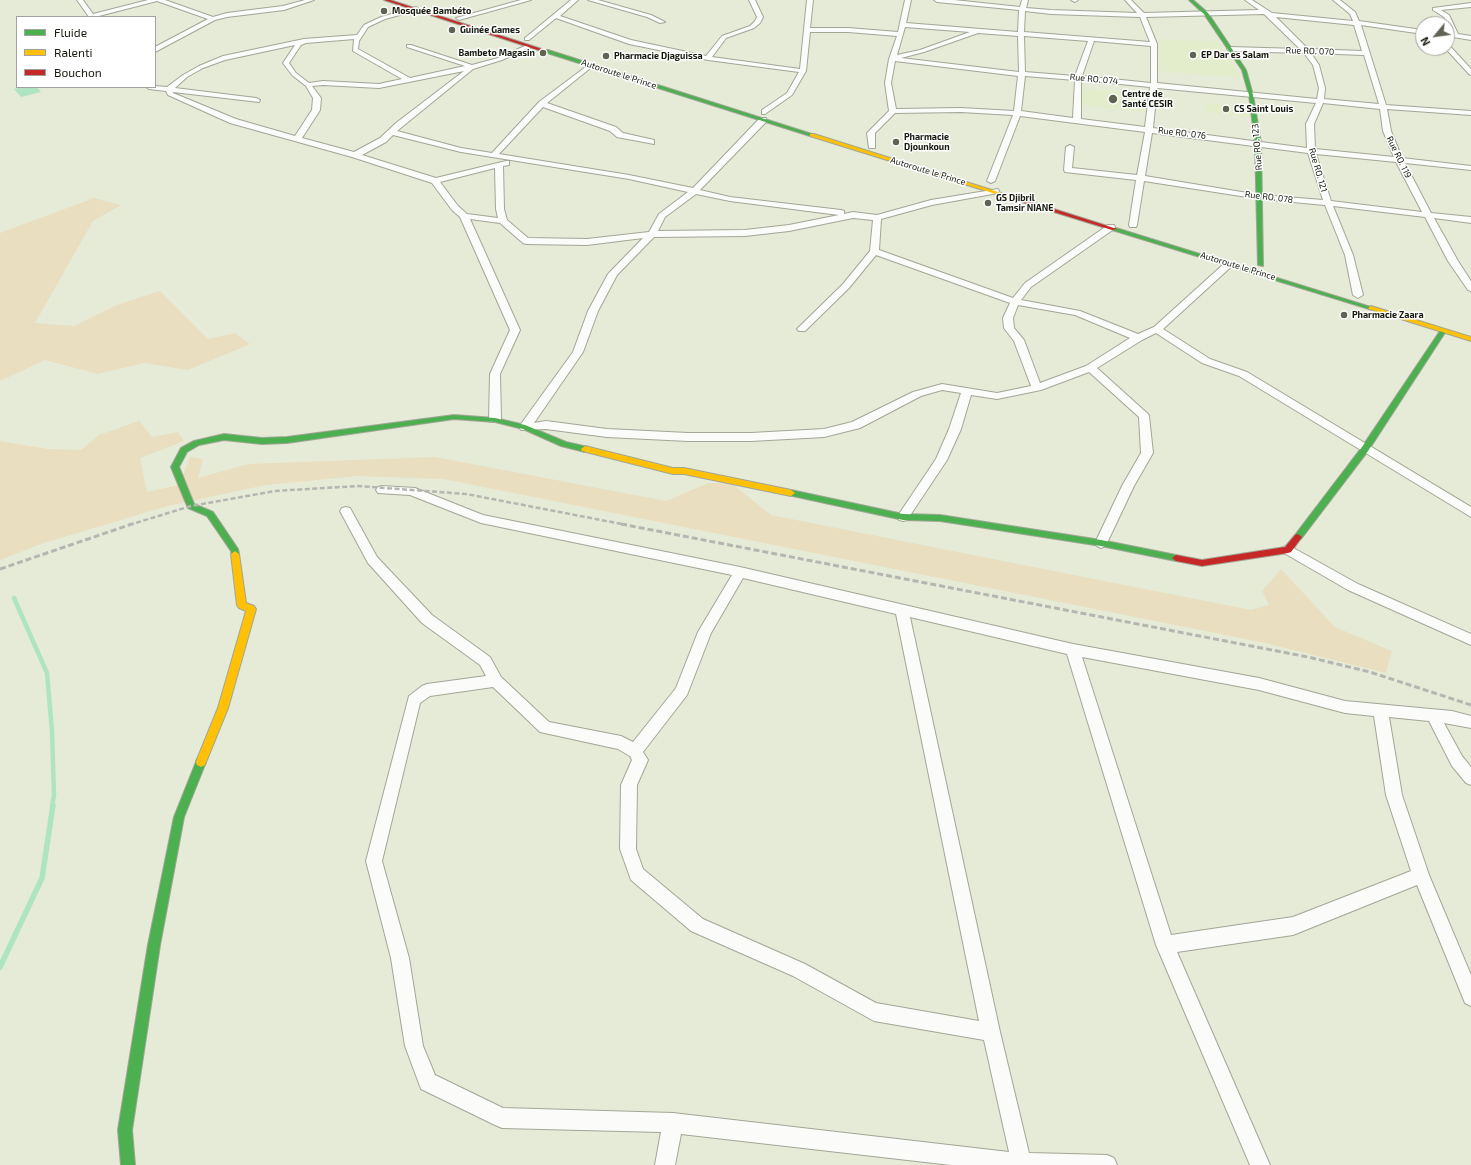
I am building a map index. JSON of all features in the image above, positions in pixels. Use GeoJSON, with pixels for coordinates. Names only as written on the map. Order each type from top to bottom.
{"type":"FeatureCollection","features":[{"type":"Feature","properties":{"kind":"main road","name":"Autoroute le Prince"},"geometry":{"type":"LineString","coordinates":[[386,0],[528,42],[764,116],[995,191],[1471,339]]}},
{"type":"Feature","properties":{"kind":"main road","name":"Autoroute le Prince"},"geometry":{"type":"LineString","coordinates":[[401,0],[459,18],[591,65],[990,181],[1471,329]]}},
{"type":"Feature","properties":{"kind":"main road","name":"Rue RO. 123"},"geometry":{"type":"LineString","coordinates":[[1191,0],[1206,13],[1244,70],[1251,95],[1258,143],[1262,265]]}},
{"type":"Feature","properties":{"kind":"main road"},"geometry":{"type":"LineString","coordinates":[[128,1165],[125,1130],[154,945],[179,816],[223,708],[251,609],[242,605],[235,551],[210,514],[191,506],[175,467],[184,450],[197,443],[224,438],[288,440],[454,417],[496,420],[525,427],[564,444],[673,471],[684,471],[741,482],[903,517],[940,518],[1101,543],[1202,563],[1288,550],[1365,449],[1443,331]]}},
{"type":"Feature","properties":{"kind":"street"},"geometry":{"type":"LineString","coordinates":[[80,0],[92,16],[155,0]]}},
{"type":"Feature","properties":{"kind":"street"},"geometry":{"type":"LineString","coordinates":[[159,0],[213,19]]}},
{"type":"Feature","properties":{"kind":"street"},"geometry":{"type":"LineString","coordinates":[[156,49],[213,19],[227,15],[284,8],[311,0]]}},
{"type":"Feature","properties":{"kind":"street"},"geometry":{"type":"LineString","coordinates":[[459,18],[528,0]]}},
{"type":"Feature","properties":{"kind":"street"},"geometry":{"type":"LineString","coordinates":[[308,85],[323,83],[379,86],[472,67],[500,59],[528,42],[555,16],[575,0]]}},
{"type":"Feature","properties":{"kind":"street"},"geometry":{"type":"LineString","coordinates":[[590,0],[649,16],[662,22]]}},
{"type":"Feature","properties":{"kind":"street"},"geometry":{"type":"LineString","coordinates":[[708,58],[724,37],[752,27],[758,22],[760,17],[752,0]]}},
{"type":"Feature","properties":{"kind":"street"},"geometry":{"type":"LineString","coordinates":[[525,427],[578,352],[593,311],[613,274],[652,234],[662,216],[694,192],[764,116],[790,94],[803,71],[810,0]]}},
{"type":"Feature","properties":{"kind":"street"},"geometry":{"type":"LineString","coordinates":[[872,146],[871,132],[893,111],[888,83],[892,59],[901,34],[908,0]]}},
{"type":"Feature","properties":{"kind":"street"},"geometry":{"type":"LineString","coordinates":[[938,0],[1022,10],[1142,16],[1206,13],[1268,14],[1357,23],[1415,31]]}},
{"type":"Feature","properties":{"kind":"street"},"geometry":{"type":"LineString","coordinates":[[990,181],[1017,113],[1022,74],[1022,10],[1025,0]]}},
{"type":"Feature","properties":{"kind":"street"},"geometry":{"type":"LineString","coordinates":[[1128,0],[1142,16],[1154,44],[1154,85],[1149,129],[1133,225]]}},
{"type":"Feature","properties":{"kind":"street","name":"Rue RO. 121"},"geometry":{"type":"LineString","coordinates":[[1248,0],[1268,14],[1306,51],[1316,65],[1322,88],[1320,101],[1310,124],[1311,151],[1328,203],[1349,255],[1358,295]]}},
{"type":"Feature","properties":{"kind":"street","name":"Rue RO. 119"},"geometry":{"type":"LineString","coordinates":[[1336,0],[1353,13],[1357,23],[1383,107],[1387,132],[1399,160],[1453,261],[1471,288]]}},
{"type":"Feature","properties":{"kind":"street"},"geometry":{"type":"LineString","coordinates":[[498,1],[512,4]]}},
{"type":"Feature","properties":{"kind":"street"},"geometry":{"type":"LineString","coordinates":[[1471,5],[1435,9],[1447,16],[1456,36],[1471,38]]}},
{"type":"Feature","properties":{"kind":"street"},"geometry":{"type":"LineString","coordinates":[[409,80],[355,50],[356,41],[366,26],[383,18],[416,9]]}},
{"type":"Feature","properties":{"kind":"street"},"geometry":{"type":"LineString","coordinates":[[555,16],[629,42],[708,58],[803,71]]}},
{"type":"Feature","properties":{"kind":"street"},"geometry":{"type":"LineString","coordinates":[[903,25],[1154,44]]}},
{"type":"Feature","properties":{"kind":"street"},"geometry":{"type":"LineString","coordinates":[[808,30],[848,30],[901,34]]}},
{"type":"Feature","properties":{"kind":"street"},"geometry":{"type":"LineString","coordinates":[[892,59],[979,31]]}},
{"type":"Feature","properties":{"kind":"street"},"geometry":{"type":"LineString","coordinates":[[169,89],[185,76],[201,67],[223,58],[304,41],[358,37]]}},
{"type":"Feature","properties":{"kind":"street"},"geometry":{"type":"LineString","coordinates":[[1077,120],[1078,78],[1091,40]]}},
{"type":"Feature","properties":{"kind":"street"},"geometry":{"type":"LineString","coordinates":[[297,139],[316,110],[317,98],[308,85],[294,74],[286,63],[299,44],[304,41]]}},
{"type":"Feature","properties":{"kind":"street"},"geometry":{"type":"LineString","coordinates":[[409,46],[472,67]]}},
{"type":"Feature","properties":{"kind":"street","name":"Rue RO. 070"},"geometry":{"type":"LineString","coordinates":[[1230,49],[1366,53]]}},
{"type":"Feature","properties":{"kind":"street"},"geometry":{"type":"LineString","coordinates":[[1455,55],[1471,73]]}},
{"type":"Feature","properties":{"kind":"street","name":"Rue RO. 074"},"geometry":{"type":"LineString","coordinates":[[892,59],[1022,74],[1383,107],[1471,113]]}},
{"type":"Feature","properties":{"kind":"street"},"geometry":{"type":"LineString","coordinates":[[493,156],[542,104],[591,65]]}},
{"type":"Feature","properties":{"kind":"street"},"geometry":{"type":"LineString","coordinates":[[355,155],[383,140],[472,67]]}},
{"type":"Feature","properties":{"kind":"street"},"geometry":{"type":"LineString","coordinates":[[156,88],[256,100]]}},
{"type":"Feature","properties":{"kind":"street"},"geometry":{"type":"LineString","coordinates":[[169,89],[170,94],[233,121],[355,155],[435,181],[455,208],[464,216],[515,330],[495,374],[496,420]]}},
{"type":"Feature","properties":{"kind":"street"},"geometry":{"type":"LineString","coordinates":[[542,104],[563,110],[613,129],[620,135],[651,142]]}},
{"type":"Feature","properties":{"kind":"street","name":"Rue RO. 076"},"geometry":{"type":"LineString","coordinates":[[893,111],[961,110],[1017,113],[1311,151],[1471,168]]}},
{"type":"Feature","properties":{"kind":"street"},"geometry":{"type":"LineString","coordinates":[[392,132],[493,156],[629,177],[730,199],[877,218],[931,203],[995,191]]}},
{"type":"Feature","properties":{"kind":"street","name":"Rue RO. 078"},"geometry":{"type":"LineString","coordinates":[[1070,147],[1068,170],[1141,178],[1260,197],[1328,203],[1471,220]]}},
{"type":"Feature","properties":{"kind":"street"},"geometry":{"type":"LineString","coordinates":[[435,181],[521,160]]}},
{"type":"Feature","properties":{"kind":"street"},"geometry":{"type":"LineString","coordinates":[[499,165],[500,209],[503,221]]}},
{"type":"Feature","properties":{"kind":"street"},"geometry":{"type":"LineString","coordinates":[[464,216],[503,221],[526,241],[587,242],[652,234],[745,232],[789,228],[853,214]]}},
{"type":"Feature","properties":{"kind":"street"},"geometry":{"type":"LineString","coordinates":[[802,329],[846,286],[874,251],[877,218]]}},
{"type":"Feature","properties":{"kind":"street"},"geometry":{"type":"LineString","coordinates":[[1037,388],[1019,340],[1009,328],[1008,318],[1015,302],[1028,285],[1111,227]]}},
{"type":"Feature","properties":{"kind":"street"},"geometry":{"type":"LineString","coordinates":[[874,251],[1015,302],[1077,313],[1138,338]]}},
{"type":"Feature","properties":{"kind":"street"},"geometry":{"type":"LineString","coordinates":[[525,427],[546,425],[607,433],[688,437],[751,437],[824,433],[856,425],[917,394],[942,387],[997,396],[1037,388],[1090,368],[1138,338],[1157,329],[1229,264]]}},
{"type":"Feature","properties":{"kind":"street"},"geometry":{"type":"LineString","coordinates":[[1157,329],[1206,361],[1243,374],[1471,513]]}},
{"type":"Feature","properties":{"kind":"street"},"geometry":{"type":"LineString","coordinates":[[1090,368],[1144,416],[1147,454],[1128,486],[1101,543]]}},
{"type":"Feature","properties":{"kind":"street"},"geometry":{"type":"LineString","coordinates":[[903,517],[941,460],[956,429],[967,391]]}},
{"type":"Feature","properties":{"kind":"street"},"geometry":{"type":"LineString","coordinates":[[382,490],[411,491],[481,519],[740,572],[1073,650],[1259,684],[1345,708],[1452,717],[1471,722]]}},
{"type":"Feature","properties":{"kind":"street"},"geometry":{"type":"LineString","coordinates":[[346,511],[372,560],[427,619],[485,661],[496,681],[545,728],[621,743],[635,751],[640,760],[630,785],[628,849],[637,874],[697,925],[799,970],[874,1012],[991,1032]]}},
{"type":"Feature","properties":{"kind":"street"},"geometry":{"type":"LineString","coordinates":[[1288,550],[1353,587],[1471,640]]}},
{"type":"Feature","properties":{"kind":"street"},"geometry":{"type":"LineString","coordinates":[[635,751],[682,691],[705,632],[740,572]]}},
{"type":"Feature","properties":{"kind":"street"},"geometry":{"type":"LineString","coordinates":[[902,610],[991,1032],[1021,1164]]}},
{"type":"Feature","properties":{"kind":"street"},"geometry":{"type":"LineString","coordinates":[[1073,650],[1165,945],[1260,1165]]}},
{"type":"Feature","properties":{"kind":"street"},"geometry":{"type":"LineString","coordinates":[[496,681],[427,690],[414,700],[374,861],[400,958],[414,1046],[428,1082],[502,1118],[673,1123],[1021,1164],[1107,1165]]}},
{"type":"Feature","properties":{"kind":"street"},"geometry":{"type":"LineString","coordinates":[[1382,711],[1394,795],[1421,875],[1471,997]]}},
{"type":"Feature","properties":{"kind":"street"},"geometry":{"type":"LineString","coordinates":[[1433,715],[1457,761],[1471,778]]}},
{"type":"Feature","properties":{"kind":"street"},"geometry":{"type":"LineString","coordinates":[[1165,945],[1293,926],[1421,875]]}},
{"type":"Feature","properties":{"kind":"street"},"geometry":{"type":"LineString","coordinates":[[665,1165],[673,1123]]}},
{"type":"Feature","properties":{"kind":"shaded area","name":"EP Dar es Salam"},"geometry":{"type":"Polygon","coordinates":[[[1160,40],[1217,41],[1236,68],[1240,78],[1158,71],[1160,40]]]}},
{"type":"Feature","properties":{"kind":"shaded area"},"geometry":{"type":"Polygon","coordinates":[[[38,88],[41,92],[21,97],[14,89],[38,88]]]}},
{"type":"Feature","properties":{"kind":"shaded area","name":"Centre de Santé CESIR"},"geometry":{"type":"Polygon","coordinates":[[[1081,89],[1147,93],[1146,112],[1080,105],[1081,89]]]}},
{"type":"Feature","properties":{"kind":"shaded area","name":"CS Saint Louis"},"geometry":{"type":"Polygon","coordinates":[[[1205,103],[1245,106],[1249,117],[1206,112],[1205,103]]]}},
{"type":"Feature","properties":{"kind":"shaded area"},"geometry":{"type":"Polygon","coordinates":[[[94,198],[121,205],[93,221],[35,323],[74,326],[117,305],[160,291],[208,339],[235,333],[250,344],[188,370],[144,363],[98,374],[45,360],[0,381],[0,233],[94,198]]]}},
{"type":"Feature","properties":{"kind":"shaded area"},"geometry":{"type":"Polygon","coordinates":[[[139,421],[152,437],[178,432],[184,441],[140,458],[147,492],[179,485],[190,457],[203,459],[198,478],[248,464],[435,457],[666,501],[708,483],[731,483],[771,515],[1251,610],[1269,605],[1262,591],[1281,569],[1335,627],[1392,651],[1386,673],[1265,643],[443,479],[357,476],[266,485],[168,506],[41,544],[0,560],[0,441],[48,449],[81,450],[99,435],[139,421]]]}},
{"type":"Feature","properties":{"kind":"waterway"},"geometry":{"type":"LineString","coordinates":[[14,598],[47,673],[52,731],[54,795],[52,806]]}},
{"type":"Feature","properties":{"kind":"waterway"},"geometry":{"type":"LineString","coordinates":[[0,967],[42,878],[53,805]]}},
{"type":"Feature","properties":{"kind":"railway"},"geometry":{"type":"LineString","coordinates":[[130,525],[191,506],[275,491],[358,486],[466,494],[627,525]]}},
{"type":"Feature","properties":{"kind":"railway"},"geometry":{"type":"LineString","coordinates":[[621,524],[1308,657],[1370,672],[1471,705]]}},
{"type":"Feature","properties":{"kind":"railway"},"geometry":{"type":"LineString","coordinates":[[0,569],[130,525]]}},
{"type":"Feature","properties":{"kind":"traffic: fast"},"geometry":{"type":"LineString","coordinates":[[1191,0],[1206,13],[1244,70],[1251,95],[1258,143],[1261,265]]}},
{"type":"Feature","properties":{"kind":"traffic: fast"},"geometry":{"type":"LineString","coordinates":[[546,51],[812,135]]}},
{"type":"Feature","properties":{"kind":"traffic: fast"},"geometry":{"type":"LineString","coordinates":[[1114,229],[1371,308]]}},
{"type":"Feature","properties":{"kind":"traffic: fast"},"geometry":{"type":"LineString","coordinates":[[1298,537],[1365,449],[1443,331]]}},
{"type":"Feature","properties":{"kind":"traffic: fast"},"geometry":{"type":"LineString","coordinates":[[235,554],[235,551],[210,514],[191,506],[175,467],[184,450],[197,443],[224,437],[262,441],[287,440],[454,417],[495,420],[525,427],[564,444],[585,449]]}},
{"type":"Feature","properties":{"kind":"traffic: fast"},"geometry":{"type":"LineString","coordinates":[[791,493],[903,517],[940,518],[1101,543],[1176,558]]}},
{"type":"Feature","properties":{"kind":"traffic: fast"},"geometry":{"type":"LineString","coordinates":[[128,1165],[125,1130],[154,945],[179,817],[201,762]]}},
{"type":"Feature","properties":{"kind":"traffic: slow"},"geometry":{"type":"LineString","coordinates":[[812,135],[1014,198]]}},
{"type":"Feature","properties":{"kind":"traffic: slow"},"geometry":{"type":"LineString","coordinates":[[1371,308],[1471,339]]}},
{"type":"Feature","properties":{"kind":"traffic: slow"},"geometry":{"type":"LineString","coordinates":[[585,449],[673,471],[684,471],[791,493]]}},
{"type":"Feature","properties":{"kind":"traffic: slow"},"geometry":{"type":"LineString","coordinates":[[201,762],[223,708],[251,609],[242,605],[235,554]]}},
{"type":"Feature","properties":{"kind":"traffic: jam"},"geometry":{"type":"LineString","coordinates":[[386,0],[546,51]]}},
{"type":"Feature","properties":{"kind":"traffic: jam"},"geometry":{"type":"LineString","coordinates":[[1014,198],[1114,229]]}},
{"type":"Feature","properties":{"kind":"traffic: jam"},"geometry":{"type":"LineString","coordinates":[[1176,558],[1202,563],[1288,550],[1298,537]]}},
{"type":"Feature","properties":{"kind":"place","name":"Mosquée Bambéto"},"geometry":{"type":"Point","coordinates":[384,11]}},
{"type":"Feature","properties":{"kind":"place","name":"Guinée Games"},"geometry":{"type":"Point","coordinates":[452,30]}},
{"type":"Feature","properties":{"kind":"place","name":"Bambeto Magasin"},"geometry":{"type":"Point","coordinates":[543,53]}},
{"type":"Feature","properties":{"kind":"place","name":"EP Dar es Salam"},"geometry":{"type":"Point","coordinates":[1193,55]}},
{"type":"Feature","properties":{"kind":"place","name":"Pharmacie Djaguissa"},"geometry":{"type":"Point","coordinates":[606,56]}},
{"type":"Feature","properties":{"kind":"place","name":"Centre de Santé CESIR"},"geometry":{"type":"Point","coordinates":[1113,99]}},
{"type":"Feature","properties":{"kind":"place","name":"CS Saint Louis"},"geometry":{"type":"Point","coordinates":[1226,109]}},
{"type":"Feature","properties":{"kind":"place","name":"Pharmacie Djounkoun"},"geometry":{"type":"Point","coordinates":[896,142]}},
{"type":"Feature","properties":{"kind":"place","name":"GS Djibril Tamsir NIANE"},"geometry":{"type":"Point","coordinates":[988,203]}},
{"type":"Feature","properties":{"kind":"place","name":"Pharmacie Zaara"},"geometry":{"type":"Point","coordinates":[1344,315]}}]}
